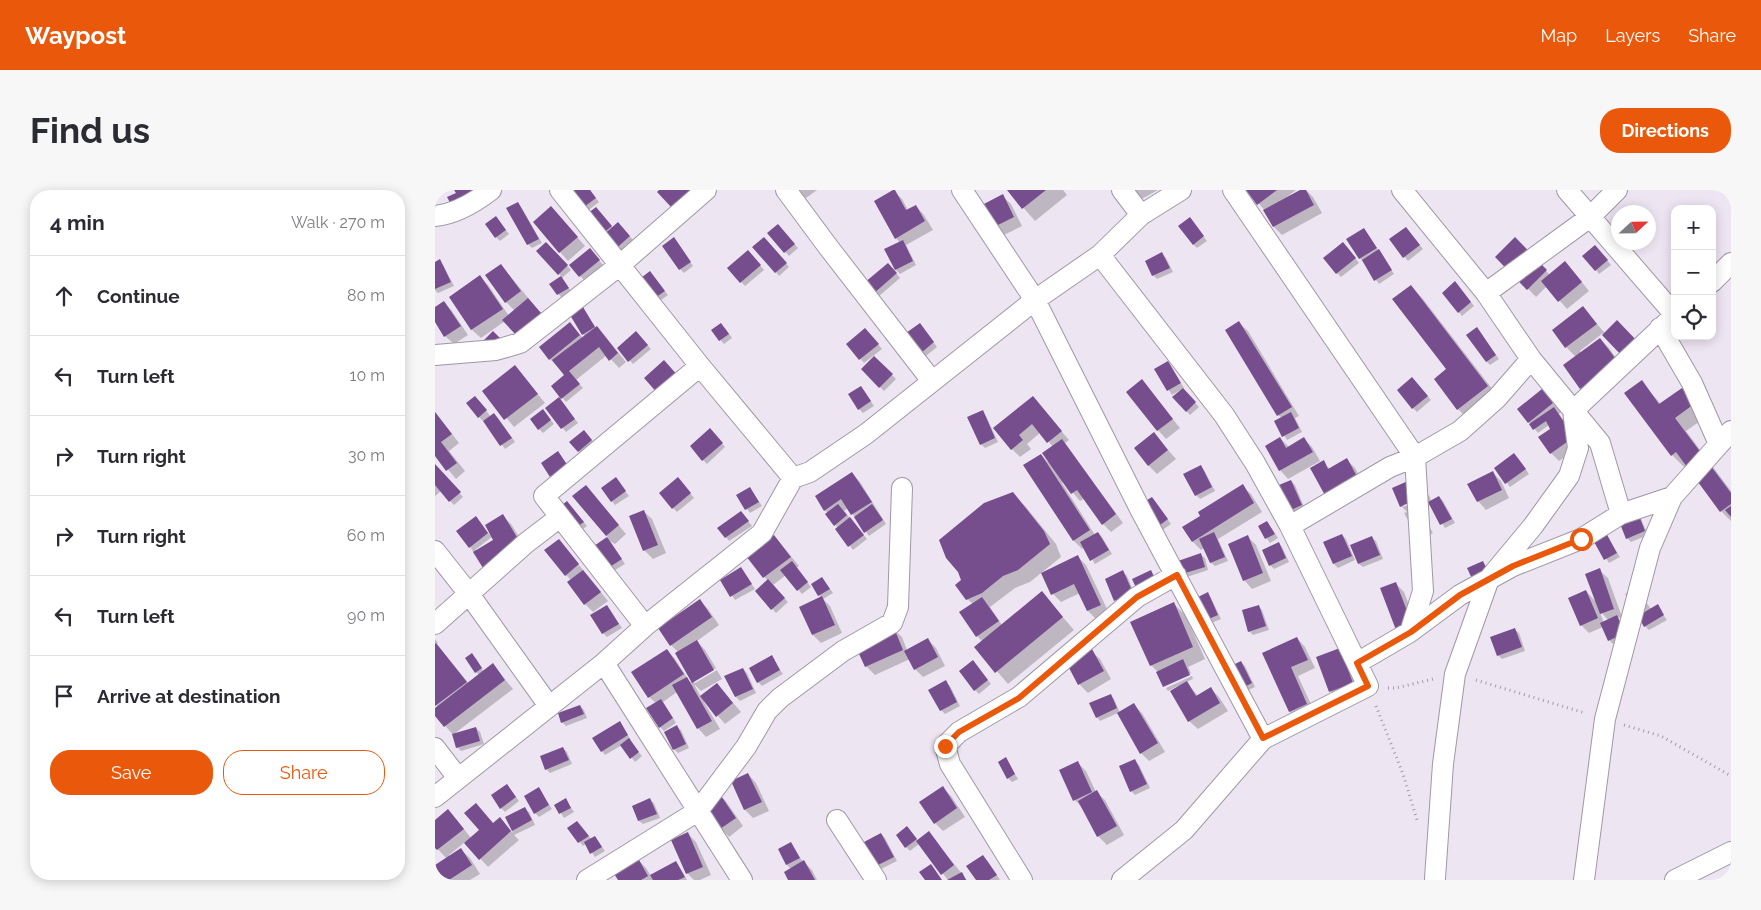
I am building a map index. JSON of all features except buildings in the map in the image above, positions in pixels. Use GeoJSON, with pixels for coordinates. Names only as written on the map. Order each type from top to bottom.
{"type":"FeatureCollection","features":[{"type":"Feature","properties":{"kind":"street"},"geometry":{"type":"LineString","coordinates":[[435,216],[449,214],[477,200],[491,190]]}},
{"type":"Feature","properties":{"kind":"street"},"geometry":{"type":"LineString","coordinates":[[560,190],[700,366],[793,478]]}},
{"type":"Feature","properties":{"kind":"street"},"geometry":{"type":"LineString","coordinates":[[435,355],[496,350],[520,343],[620,265],[706,190]]}},
{"type":"Feature","properties":{"kind":"street"},"geometry":{"type":"LineString","coordinates":[[787,190],[829,248],[932,381]]}},
{"type":"Feature","properties":{"kind":"street"},"geometry":{"type":"LineString","coordinates":[[962,190],[1035,300],[1140,509],[1263,738]]}},
{"type":"Feature","properties":{"kind":"street"},"geometry":{"type":"LineString","coordinates":[[1122,190],[1141,215]]}},
{"type":"Feature","properties":{"kind":"street"},"geometry":{"type":"LineString","coordinates":[[435,797],[604,663],[645,626],[762,533],[793,478],[810,472],[866,434],[1035,300],[1100,255],[1141,215],[1181,190]]}},
{"type":"Feature","properties":{"kind":"street"},"geometry":{"type":"LineString","coordinates":[[1233,190],[1415,457],[1423,591],[1411,632]]}},
{"type":"Feature","properties":{"kind":"street"},"geometry":{"type":"LineString","coordinates":[[1402,190],[1486,293],[1531,359],[1600,443],[1621,514]]}},
{"type":"Feature","properties":{"kind":"street"},"geometry":{"type":"LineString","coordinates":[[1567,190],[1670,319],[1692,383],[1725,438],[1672,497],[1650,548],[1605,719],[1585,880]]}},
{"type":"Feature","properties":{"kind":"street"},"geometry":{"type":"LineString","coordinates":[[1486,293],[1590,217],[1617,190]]}},
{"type":"Feature","properties":{"kind":"street"},"geometry":{"type":"LineString","coordinates":[[1100,255],[1224,415],[1255,463],[1290,526],[1368,686],[1263,738],[1184,830],[1122,880]]}},
{"type":"Feature","properties":{"kind":"street"},"geometry":{"type":"LineString","coordinates":[[1716,278],[1731,263]]}},
{"type":"Feature","properties":{"kind":"street"},"geometry":{"type":"LineString","coordinates":[[1573,411],[1670,319]]}},
{"type":"Feature","properties":{"kind":"street"},"geometry":{"type":"LineString","coordinates":[[1290,526],[1390,467],[1415,457],[1460,431],[1497,398],[1531,359]]}},
{"type":"Feature","properties":{"kind":"street"},"geometry":{"type":"LineString","coordinates":[[645,626],[544,496],[700,366]]}},
{"type":"Feature","properties":{"kind":"street"},"geometry":{"type":"LineString","coordinates":[[1435,878],[1443,764],[1455,674],[1489,579],[1533,526],[1569,476],[1578,448],[1573,411]]}},
{"type":"Feature","properties":{"kind":"street"},"geometry":{"type":"LineString","coordinates":[[587,880],[698,811],[746,747],[767,711],[780,698],[843,651],[892,623],[898,607],[902,488]]}},
{"type":"Feature","properties":{"kind":"street"},"geometry":{"type":"LineString","coordinates":[[1357,663],[1411,632],[1460,595],[1513,566],[1581,539],[1621,514],[1672,497]]}},
{"type":"Feature","properties":{"kind":"street"},"geometry":{"type":"LineString","coordinates":[[435,624],[526,543],[560,517]]}},
{"type":"Feature","properties":{"kind":"street"},"geometry":{"type":"LineString","coordinates":[[435,551],[469,594],[549,706]]}},
{"type":"Feature","properties":{"kind":"street"},"geometry":{"type":"LineString","coordinates":[[1021,880],[950,764],[945,746],[959,732],[1019,698],[1137,597],[1177,575]]}},
{"type":"Feature","properties":{"kind":"street"},"geometry":{"type":"LineString","coordinates":[[604,663],[742,880]]}},
{"type":"Feature","properties":{"kind":"street"},"geometry":{"type":"LineString","coordinates":[[435,748],[459,778]]}},
{"type":"Feature","properties":{"kind":"street"},"geometry":{"type":"LineString","coordinates":[[837,820],[876,880]]}},
{"type":"Feature","properties":{"kind":"street"},"geometry":{"type":"LineString","coordinates":[[1675,880],[1731,852]]}},
{"type":"Feature","properties":{"kind":"path"},"geometry":{"type":"LineString","coordinates":[[1418,821],[1403,774],[1368,686],[1396,688],[1455,674],[1661,736],[1731,776]]}},
{"type":"Feature","properties":{"kind":"route"},"geometry":{"type":"LineString","coordinates":[[945,746],[959,732],[1019,698],[1137,597],[1177,575],[1263,738],[1368,686],[1357,663],[1411,632],[1460,595],[1513,566],[1581,539]]}}]}
